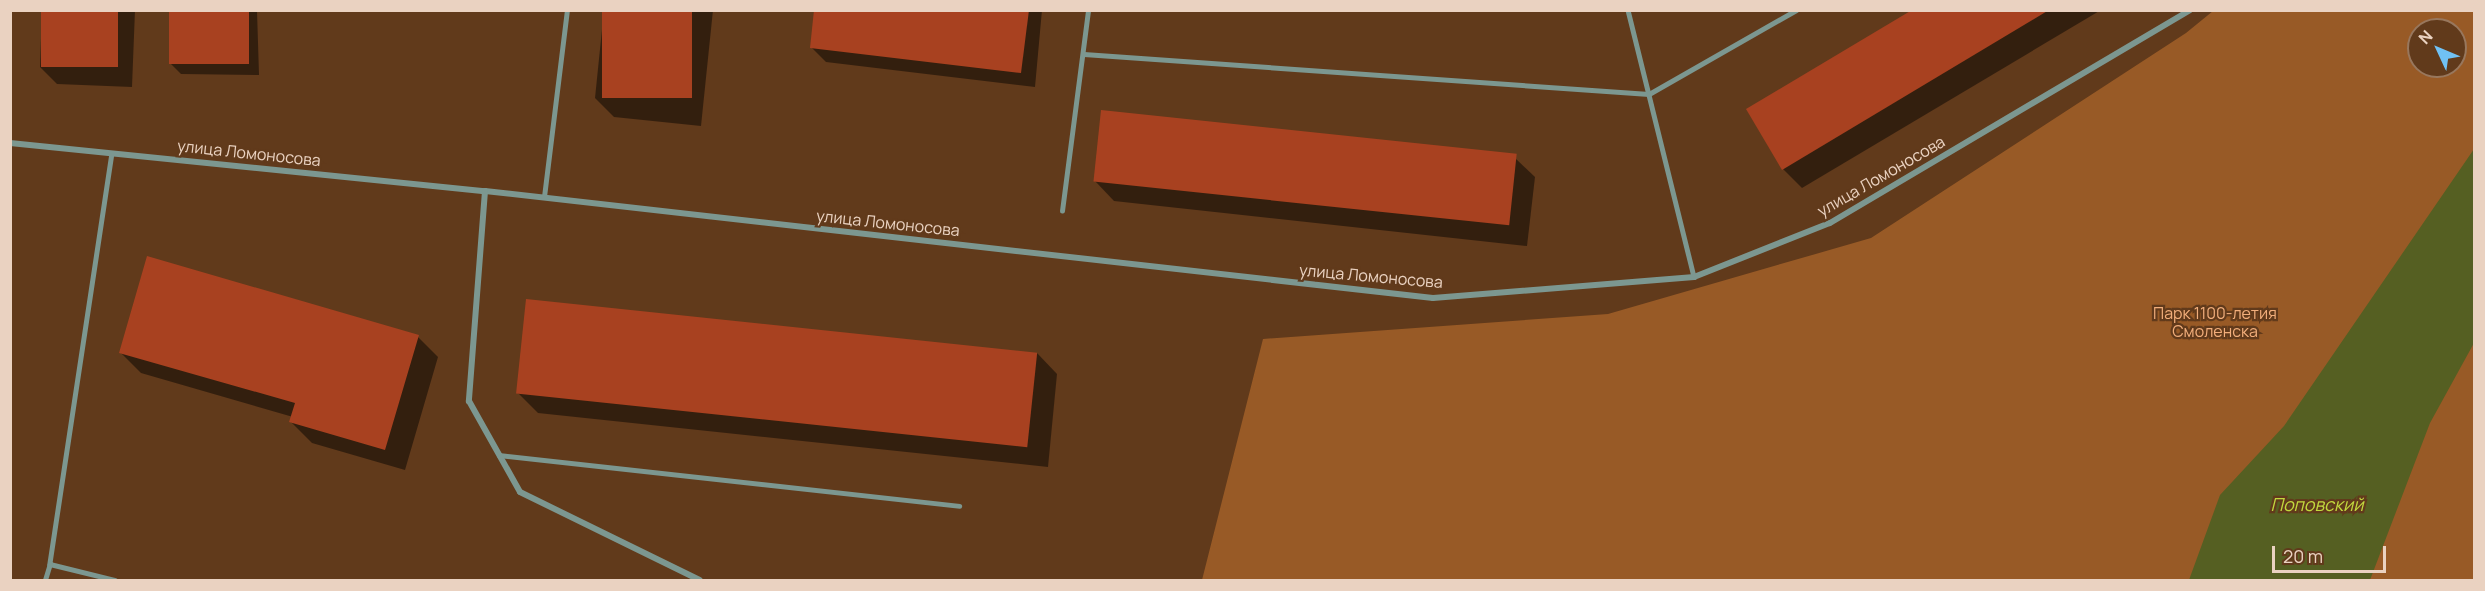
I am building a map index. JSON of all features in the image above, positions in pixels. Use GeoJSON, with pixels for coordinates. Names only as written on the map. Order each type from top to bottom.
{"type":"FeatureCollection","features":[{"type":"Feature","properties":{"kind":"street","name":"улица Ломоносова"},"geometry":{"type":"LineString","coordinates":[[10,143],[544,197],[1433,298],[1694,277],[1830,223],[2190,10]]}},
{"type":"Feature","properties":{"kind":"street"},"geometry":{"type":"LineString","coordinates":[[485,191],[469,402],[520,492],[700,580]]}},
{"type":"Feature","properties":{"kind":"lane"},"geometry":{"type":"LineString","coordinates":[[544,197],[567,10]]}},
{"type":"Feature","properties":{"kind":"lane"},"geometry":{"type":"LineString","coordinates":[[1062,211],[1088,10]]}},
{"type":"Feature","properties":{"kind":"lane"},"geometry":{"type":"LineString","coordinates":[[1628,10],[1694,277]]}},
{"type":"Feature","properties":{"kind":"lane"},"geometry":{"type":"LineString","coordinates":[[1084,54],[1649,94],[1796,10]]}},
{"type":"Feature","properties":{"kind":"lane"},"geometry":{"type":"LineString","coordinates":[[45,580],[50,564],[112,153]]}},
{"type":"Feature","properties":{"kind":"lane"},"geometry":{"type":"LineString","coordinates":[[499,455],[959,506]]}},
{"type":"Feature","properties":{"kind":"lane"},"geometry":{"type":"LineString","coordinates":[[50,564],[116,580]]}},
{"type":"Feature","properties":{"kind":"green space","name":"Парк 1100-летия Смоленска"},"geometry":{"type":"Polygon","coordinates":[[[2213,11],[2474,11],[2474,580],[1202,580],[1263,339],[1608,314],[1871,238],[2186,33],[2213,11]]]}},
{"type":"Feature","properties":{"kind":"water","name":"Поповский"},"geometry":{"type":"Polygon","coordinates":[[[2474,149],[2474,343],[2430,423],[2370,580],[2189,580],[2220,495],[2284,426],[2474,149]]]}},
{"type":"Feature","properties":{"kind":"building"},"geometry":{"type":"Polygon","coordinates":[[[41,10],[118,10],[118,67],[41,67],[41,10]]]}},
{"type":"Feature","properties":{"kind":"building"},"geometry":{"type":"Polygon","coordinates":[[[169,10],[249,10],[249,64],[169,64],[169,10]]]}},
{"type":"Feature","properties":{"kind":"building"},"geometry":{"type":"Polygon","coordinates":[[[602,10],[692,10],[692,98],[602,98],[602,10]]]}},
{"type":"Feature","properties":{"kind":"building"},"geometry":{"type":"Polygon","coordinates":[[[814,10],[1029,10],[1021,73],[810,48],[814,10]]]}},
{"type":"Feature","properties":{"kind":"building"},"geometry":{"type":"Polygon","coordinates":[[[1912,10],[2049,10],[1782,170],[1746,109],[1912,10]]]}},
{"type":"Feature","properties":{"kind":"building"},"geometry":{"type":"Polygon","coordinates":[[[1101,110],[1517,154],[1509,225],[1093,182],[1101,110]]]}},
{"type":"Feature","properties":{"kind":"building"},"geometry":{"type":"Polygon","coordinates":[[[147,256],[419,335],[385,450],[289,422],[295,403],[119,353],[147,256]]]}},
{"type":"Feature","properties":{"kind":"building"},"geometry":{"type":"Polygon","coordinates":[[[526,299],[1037,353],[1027,447],[516,393],[526,299]]]}}]}
